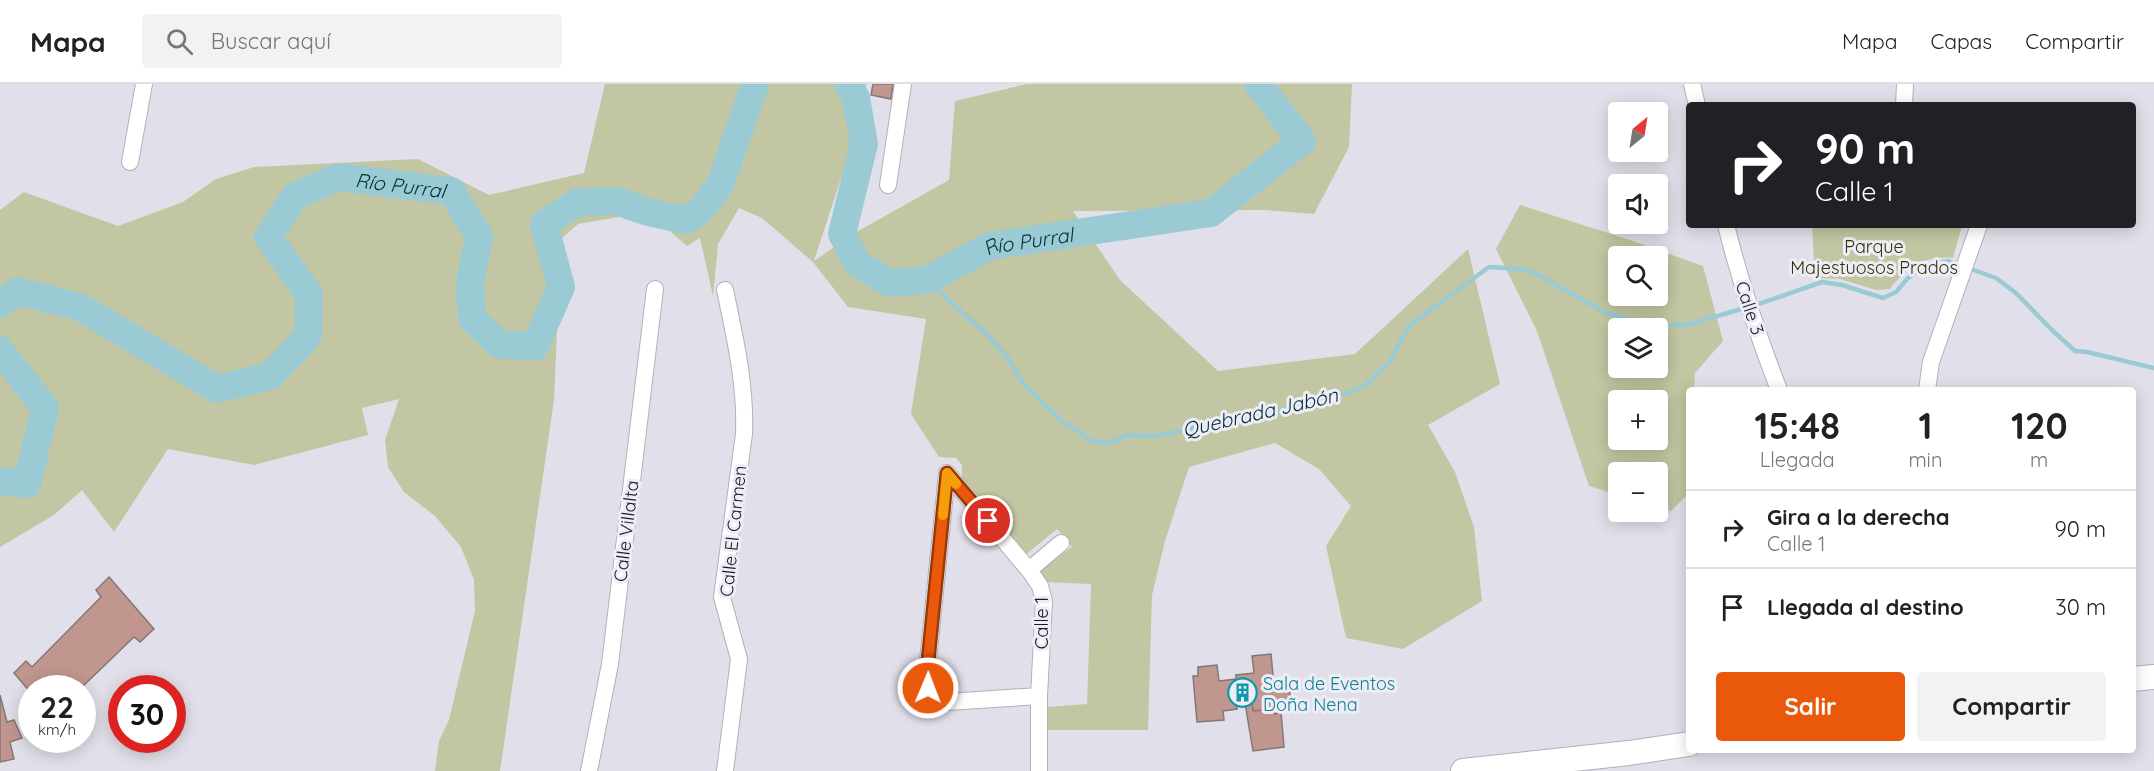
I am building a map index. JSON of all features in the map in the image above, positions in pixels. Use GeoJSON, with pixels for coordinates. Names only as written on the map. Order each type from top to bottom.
{"type":"FeatureCollection","features":[{"type":"Feature","properties":{"kind":"main road"},"geometry":{"type":"LineString","coordinates":[[2136,679],[2154,676]]}},
{"type":"Feature","properties":{"kind":"main road"},"geometry":{"type":"LineString","coordinates":[[1463,771],[1686,744]]}},
{"type":"Feature","properties":{"kind":"street"},"geometry":{"type":"LineString","coordinates":[[130,162],[144,84]]}},
{"type":"Feature","properties":{"kind":"street"},"geometry":{"type":"LineString","coordinates":[[888,185],[903,84]]}},
{"type":"Feature","properties":{"kind":"street"},"geometry":{"type":"LineString","coordinates":[[1692,84],[1696,102]]}},
{"type":"Feature","properties":{"kind":"street"},"geometry":{"type":"LineString","coordinates":[[1904,102],[1905,84]]}},
{"type":"Feature","properties":{"kind":"street","name":"Calle 3"},"geometry":{"type":"LineString","coordinates":[[1727,228],[1761,344],[1778,387]]}},
{"type":"Feature","properties":{"kind":"street"},"geometry":{"type":"LineString","coordinates":[[1928,387],[1931,362],[1977,228]]}},
{"type":"Feature","properties":{"kind":"street","name":"Calle Villalta"},"geometry":{"type":"LineString","coordinates":[[589,771],[610,664],[655,289]]}},
{"type":"Feature","properties":{"kind":"street","name":"Calle El Carmen"},"geometry":{"type":"LineString","coordinates":[[725,290],[738,353],[745,410],[744,434],[722,597],[739,659],[725,771]]}},
{"type":"Feature","properties":{"kind":"street","name":"Calle 1"},"geometry":{"type":"LineString","coordinates":[[1039,696],[947,702],[931,695],[926,681],[947,473],[1040,586],[1044,601],[1039,696],[1039,771]]}},
{"type":"Feature","properties":{"kind":"street"},"geometry":{"type":"LineString","coordinates":[[1029,570],[1061,543]]}},
{"type":"Feature","properties":{"kind":"green space"},"geometry":{"type":"Polygon","coordinates":[[[605,84],[866,84],[858,126],[814,261],[853,234],[949,180],[955,101],[1027,84],[1352,84],[1349,147],[1314,214],[1265,210],[1073,211],[1120,280],[1218,371],[1355,354],[1468,249],[1500,384],[1428,425],[1455,472],[1474,527],[1482,601],[1403,649],[1346,638],[1326,546],[1351,506],[1319,469],[1275,443],[1189,467],[1165,541],[1152,595],[1148,730],[1048,730],[1047,707],[1087,704],[1091,584],[1043,582],[1038,572],[1072,547],[1057,529],[1024,556],[962,479],[962,465],[956,458],[939,457],[911,414],[926,319],[848,307],[813,262],[762,218],[739,208],[718,244],[713,296],[700,238],[687,246],[648,212],[578,224],[561,239],[554,400],[500,771],[435,771],[439,741],[449,720],[475,611],[474,580],[461,547],[435,516],[404,492],[388,467],[385,440],[399,399],[362,408],[368,435],[254,465],[168,449],[114,532],[82,490],[54,515],[0,547],[0,210],[24,192],[118,226],[183,202],[216,179],[254,167],[418,159],[489,195],[584,173],[605,84]]]}},
{"type":"Feature","properties":{"kind":"green space"},"geometry":{"type":"Polygon","coordinates":[[[1520,205],[1647,246],[1608,246],[1608,306],[1668,306],[1668,254],[1703,266],[1723,341],[1695,373],[1694,387],[1686,387],[1686,496],[1671,511],[1668,510],[1668,462],[1608,462],[1608,492],[1589,486],[1537,331],[1496,249],[1520,205]]]}},
{"type":"Feature","properties":{"kind":"green space","name":"Parque Majestuosos Prados"},"geometry":{"type":"Polygon","coordinates":[[[1812,228],[1961,228],[1953,258],[1934,258],[1917,264],[1903,274],[1890,289],[1876,290],[1840,279],[1815,278],[1812,228]]]}},
{"type":"Feature","properties":{"kind":"building"},"geometry":{"type":"Polygon","coordinates":[[[873,84],[893,84],[891,99],[871,95],[873,84]]]}},
{"type":"Feature","properties":{"kind":"building"},"geometry":{"type":"Polygon","coordinates":[[[109,577],[154,629],[140,642],[134,637],[95,675],[18,675],[18,678],[14,673],[26,661],[32,667],[101,597],[96,590],[109,577]]]}},
{"type":"Feature","properties":{"kind":"building","name":"Sala de Eventos Doña Nena"},"geometry":{"type":"Polygon","coordinates":[[[1271,654],[1274,686],[1289,685],[1291,703],[1280,704],[1279,699],[1273,700],[1274,709],[1253,711],[1252,702],[1237,703],[1237,709],[1223,711],[1224,720],[1197,722],[1193,676],[1198,676],[1198,667],[1217,665],[1219,681],[1236,679],[1236,675],[1254,673],[1252,656],[1271,654]]]}},
{"type":"Feature","properties":{"kind":"building"},"geometry":{"type":"Polygon","coordinates":[[[0,695],[7,722],[14,720],[18,729],[18,739],[10,742],[14,759],[0,762],[0,695]]]}},
{"type":"Feature","properties":{"kind":"building"},"geometry":{"type":"Polygon","coordinates":[[[1252,702],[1253,711],[1274,709],[1275,714],[1281,712],[1284,747],[1253,751],[1245,703],[1252,702]]]}},
{"type":"Feature","properties":{"kind":"waterway","name":"Río Purral"},"geometry":{"type":"LineString","coordinates":[[0,304],[17,291],[80,307],[217,389],[270,376],[308,336],[309,294],[268,237],[295,196],[338,177],[451,191],[479,236],[470,284],[472,319],[500,345],[535,346],[561,287],[544,224],[578,202],[616,201],[648,212],[686,220],[702,209],[721,183],[755,84]]}},
{"type":"Feature","properties":{"kind":"waterway","name":"Río Purral"},"geometry":{"type":"LineString","coordinates":[[848,84],[856,98],[864,144],[842,234],[857,263],[889,283],[927,280],[990,246],[1211,213],[1302,141],[1258,84]]}},
{"type":"Feature","properties":{"kind":"waterway","name":"Quebrada Jabón"},"geometry":{"type":"LineString","coordinates":[[1753,306],[1822,282],[1842,285],[1883,298],[1896,292],[1907,279],[1925,266],[1948,261],[1996,278],[2016,293],[2075,351],[2154,368]]}},
{"type":"Feature","properties":{"kind":"waterway","name":"Quebrada Jabón"},"geometry":{"type":"LineString","coordinates":[[927,280],[987,335],[1008,358],[1025,386],[1061,420],[1092,441],[1110,443],[1128,435],[1156,436],[1324,401],[1363,387],[1390,361],[1409,326],[1489,267],[1533,272],[1606,313],[1645,324],[1686,325],[1745,308]]}},
{"type":"Feature","properties":{"kind":"waterway","name":"Río Purral"},"geometry":{"type":"LineString","coordinates":[[0,350],[45,408],[27,484],[0,481]]}},
{"type":"Feature","properties":{"kind":"slow traffic"},"geometry":{"type":"LineString","coordinates":[[943,515],[947,473],[956,484]]}},
{"type":"Feature","properties":{"kind":"place","name":"Sala de Eventos Doña Nena"},"geometry":{"type":"Point","coordinates":[1242,693]}},
{"type":"Feature","properties":{"kind":"route"},"geometry":{"type":"LineString","coordinates":[[928,688],[926,681],[947,473],[988,521]]}}]}
